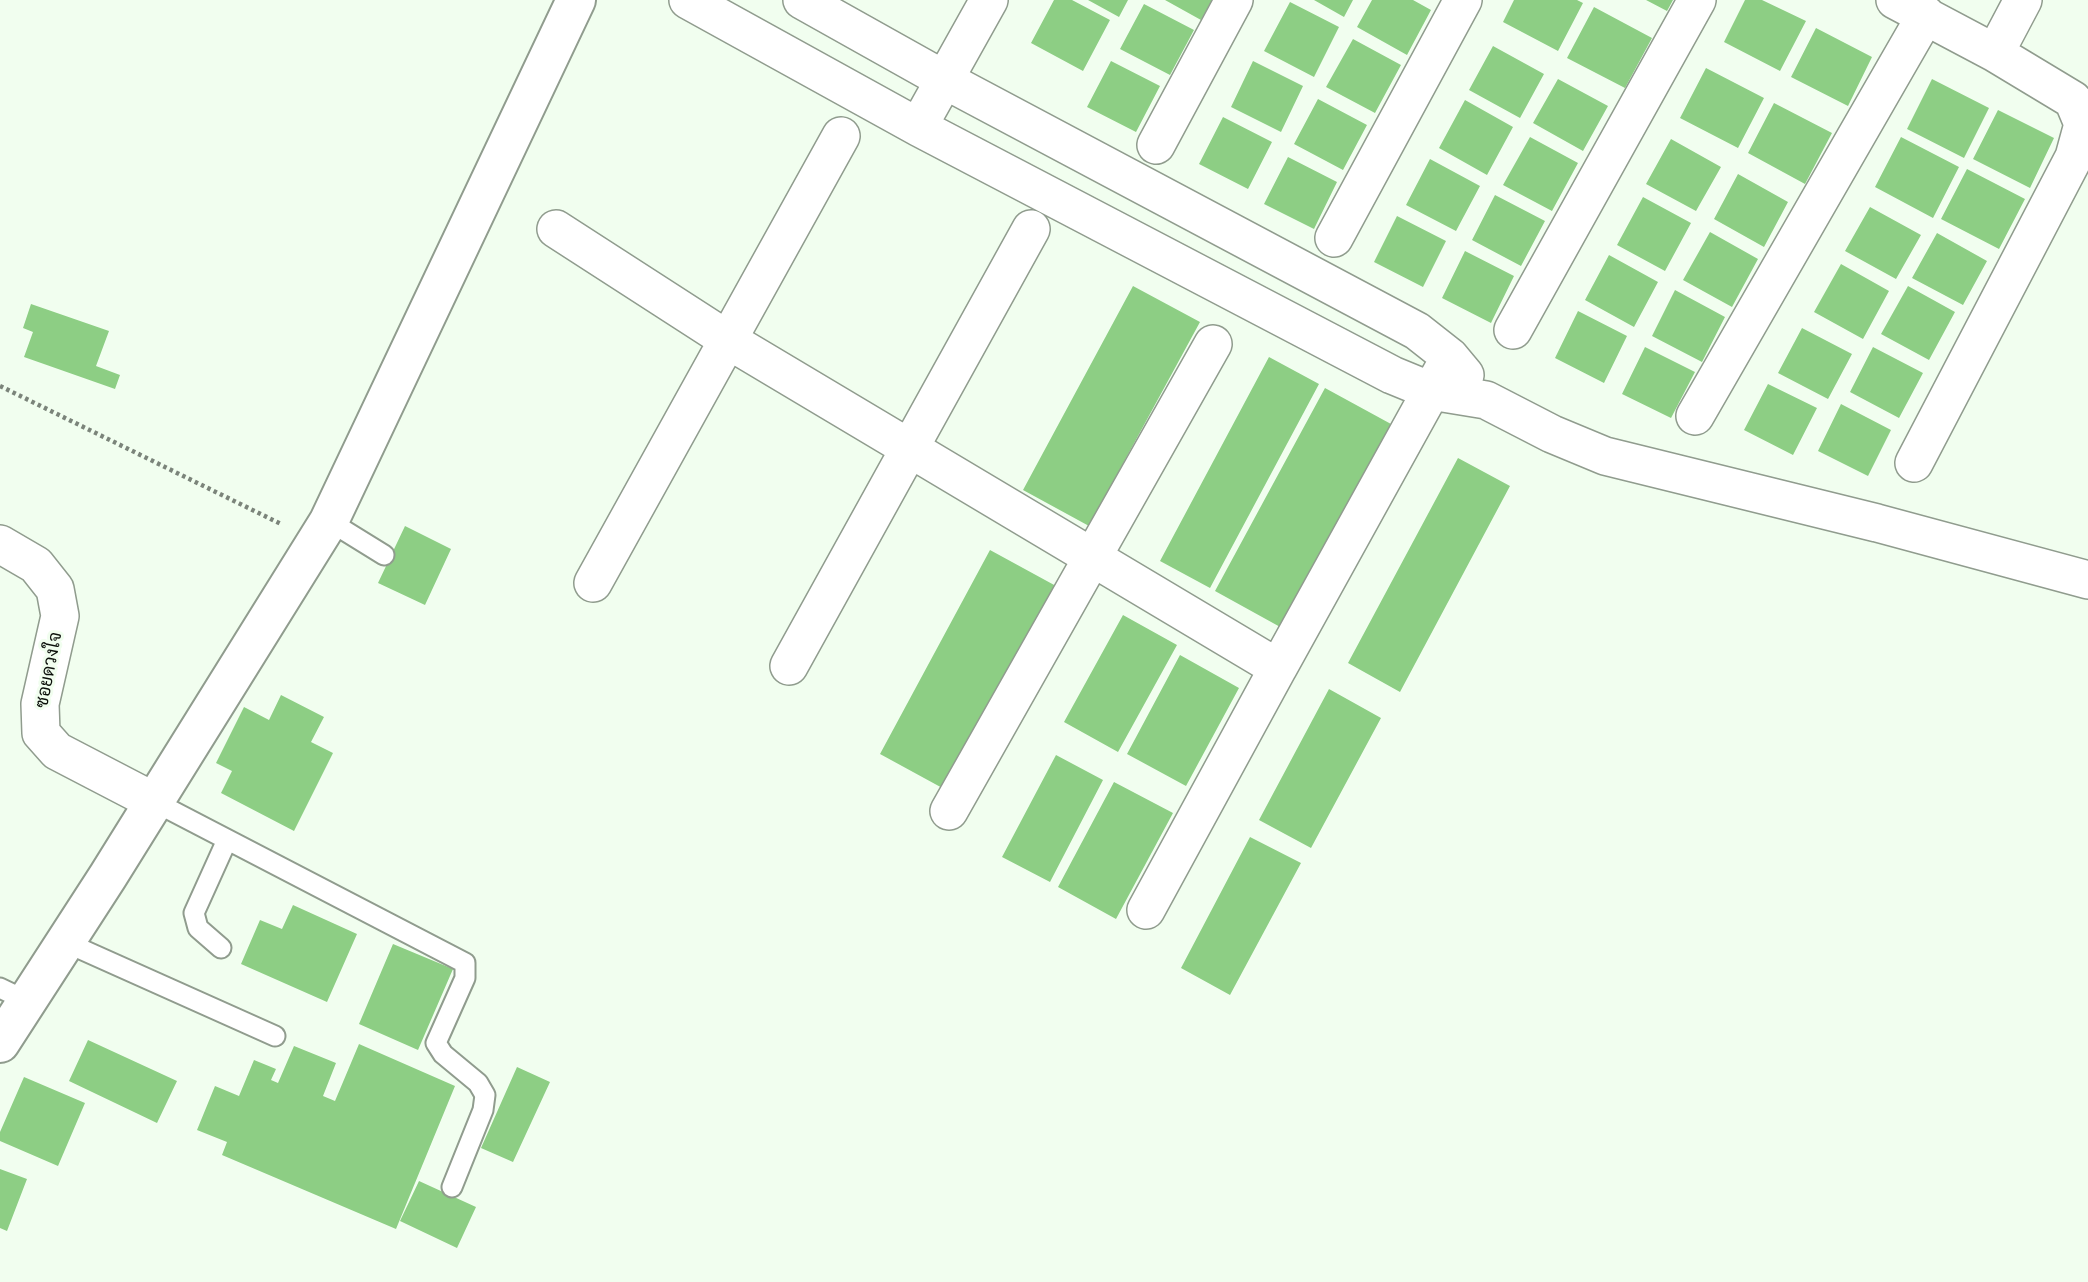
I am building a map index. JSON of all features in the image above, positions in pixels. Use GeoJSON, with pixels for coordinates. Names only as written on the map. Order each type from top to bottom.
{"type":"FeatureCollection","features":[{"type":"Feature","properties":{"kind":"street"},"geometry":{"type":"LineString","coordinates":[[0,1043],[14,994],[65,942],[323,531],[576,0]]}},
{"type":"Feature","properties":{"kind":"street"},"geometry":{"type":"LineString","coordinates":[[688,0],[741,12],[918,127],[1392,375],[1431,391],[1486,400],[1552,434],[1605,456],[1877,523],[2088,580]]}},
{"type":"Feature","properties":{"kind":"street"},"geometry":{"type":"LineString","coordinates":[[802,0],[943,79],[1418,331],[1450,357],[1486,400]]}},
{"type":"Feature","properties":{"kind":"street"},"geometry":{"type":"LineString","coordinates":[[918,127],[989,0]]}},
{"type":"Feature","properties":{"kind":"street"},"geometry":{"type":"LineString","coordinates":[[1156,145],[1234,0]]}},
{"type":"Feature","properties":{"kind":"street"},"geometry":{"type":"LineString","coordinates":[[1334,238],[1463,0]]}},
{"type":"Feature","properties":{"kind":"street"},"geometry":{"type":"LineString","coordinates":[[1513,330],[1697,0]]}},
{"type":"Feature","properties":{"kind":"street"},"geometry":{"type":"LineString","coordinates":[[1994,53],[2023,0]]}},
{"type":"Feature","properties":{"kind":"street"},"geometry":{"type":"LineString","coordinates":[[1695,416],[1910,8],[2073,100],[2083,124],[2074,157],[1914,463]]}},
{"type":"Feature","properties":{"kind":"street"},"geometry":{"type":"LineString","coordinates":[[593,583],[841,136]]}},
{"type":"Feature","properties":{"kind":"street"},"geometry":{"type":"LineString","coordinates":[[1169,259],[1196,213]]}},
{"type":"Feature","properties":{"kind":"street"},"geometry":{"type":"LineString","coordinates":[[556,229],[728,340],[1278,668]]}},
{"type":"Feature","properties":{"kind":"street"},"geometry":{"type":"LineString","coordinates":[[789,666],[1031,229]]}},
{"type":"Feature","properties":{"kind":"street"},"geometry":{"type":"LineString","coordinates":[[949,811],[1091,555],[1213,344]]}},
{"type":"Feature","properties":{"kind":"street"},"geometry":{"type":"LineString","coordinates":[[1146,910],[1450,357]]}},
{"type":"Feature","properties":{"kind":"street","name":"ซอยดวงใจ"},"geometry":{"type":"LineString","coordinates":[[0,544],[36,565],[55,589],[60,616],[40,704],[41,733],[57,751],[155,802]]}},
{"type":"Feature","properties":{"kind":"lane"},"geometry":{"type":"LineString","coordinates":[[323,531],[384,555]]}},
{"type":"Feature","properties":{"kind":"lane"},"geometry":{"type":"LineString","coordinates":[[155,802],[465,963],[465,978],[436,1043],[443,1054],[478,1083],[485,1095],[483,1110],[452,1187]]}},
{"type":"Feature","properties":{"kind":"lane"},"geometry":{"type":"LineString","coordinates":[[221,948],[198,928],[194,913],[227,840]]}},
{"type":"Feature","properties":{"kind":"lane"},"geometry":{"type":"LineString","coordinates":[[65,942],[275,1036]]}},
{"type":"Feature","properties":{"kind":"path"},"geometry":{"type":"LineString","coordinates":[[0,386],[130,447],[323,531]]}},
{"type":"Feature","properties":{"kind":"building"},"geometry":{"type":"Polygon","coordinates":[[[1054,0],[1072,0],[1110,20],[1083,71],[1031,43],[1054,0]]]}},
{"type":"Feature","properties":{"kind":"building"},"geometry":{"type":"Polygon","coordinates":[[[1088,0],[1128,0],[1119,17],[1088,0]]]}},
{"type":"Feature","properties":{"kind":"building"},"geometry":{"type":"Polygon","coordinates":[[[1165,0],[1212,0],[1201,20],[1165,0]]]}},
{"type":"Feature","properties":{"kind":"building"},"geometry":{"type":"Polygon","coordinates":[[[1314,0],[1353,0],[1344,17],[1314,0]]]}},
{"type":"Feature","properties":{"kind":"building"},"geometry":{"type":"Polygon","coordinates":[[[1372,0],[1413,0],[1431,10],[1407,55],[1357,27],[1372,0]]]}},
{"type":"Feature","properties":{"kind":"building"},"geometry":{"type":"Polygon","coordinates":[[[1514,0],[1577,0],[1583,3],[1558,51],[1503,22],[1514,0]]]}},
{"type":"Feature","properties":{"kind":"building"},"geometry":{"type":"Polygon","coordinates":[[[1646,0],[1673,0],[1667,11],[1646,0]]]}},
{"type":"Feature","properties":{"kind":"building"},"geometry":{"type":"Polygon","coordinates":[[[1745,0],[1762,0],[1806,21],[1780,71],[1724,42],[1745,0]]]}},
{"type":"Feature","properties":{"kind":"building"},"geometry":{"type":"Polygon","coordinates":[[[1290,2],[1339,27],[1314,77],[1264,51],[1290,2]]]}},
{"type":"Feature","properties":{"kind":"building"},"geometry":{"type":"Polygon","coordinates":[[[1144,4],[1194,30],[1170,75],[1120,49],[1144,4]]]}},
{"type":"Feature","properties":{"kind":"building"},"geometry":{"type":"Polygon","coordinates":[[[1594,7],[1652,38],[1625,88],[1567,58],[1594,7]]]}},
{"type":"Feature","properties":{"kind":"building"},"geometry":{"type":"Polygon","coordinates":[[[1816,28],[1872,57],[1848,106],[1791,77],[1816,28]]]}},
{"type":"Feature","properties":{"kind":"building"},"geometry":{"type":"Polygon","coordinates":[[[1353,39],[1401,65],[1375,113],[1326,87],[1353,39]]]}},
{"type":"Feature","properties":{"kind":"building"},"geometry":{"type":"Polygon","coordinates":[[[1493,46],[1544,74],[1520,118],[1469,90],[1493,46]]]}},
{"type":"Feature","properties":{"kind":"building"},"geometry":{"type":"Polygon","coordinates":[[[1111,61],[1160,86],[1136,132],[1087,107],[1111,61]]]}},
{"type":"Feature","properties":{"kind":"building"},"geometry":{"type":"Polygon","coordinates":[[[1253,61],[1303,86],[1281,132],[1231,107],[1253,61]]]}},
{"type":"Feature","properties":{"kind":"building"},"geometry":{"type":"Polygon","coordinates":[[[1706,68],[1764,98],[1738,148],[1680,118],[1706,68]]]}},
{"type":"Feature","properties":{"kind":"building"},"geometry":{"type":"Polygon","coordinates":[[[1558,79],[1608,106],[1583,151],[1533,123],[1558,79]]]}},
{"type":"Feature","properties":{"kind":"building"},"geometry":{"type":"Polygon","coordinates":[[[1932,79],[1989,108],[1964,158],[1907,129],[1932,79]]]}},
{"type":"Feature","properties":{"kind":"building"},"geometry":{"type":"Polygon","coordinates":[[[1318,99],[1367,125],[1343,170],[1294,144],[1318,99]]]}},
{"type":"Feature","properties":{"kind":"building"},"geometry":{"type":"Polygon","coordinates":[[[1465,100],[1513,127],[1487,175],[1439,148],[1465,100]]]}},
{"type":"Feature","properties":{"kind":"building"},"geometry":{"type":"Polygon","coordinates":[[[1774,103],[1832,133],[1805,184],[1748,153],[1774,103]]]}},
{"type":"Feature","properties":{"kind":"building"},"geometry":{"type":"Polygon","coordinates":[[[1998,110],[2054,138],[2030,188],[1973,159],[1998,110]]]}},
{"type":"Feature","properties":{"kind":"building"},"geometry":{"type":"Polygon","coordinates":[[[1223,117],[1272,142],[1248,189],[1199,164],[1223,117]]]}},
{"type":"Feature","properties":{"kind":"building"},"geometry":{"type":"Polygon","coordinates":[[[1530,137],[1578,163],[1552,211],[1503,185],[1530,137]]]}},
{"type":"Feature","properties":{"kind":"building"},"geometry":{"type":"Polygon","coordinates":[[[1901,137],[1959,167],[1933,218],[1875,187],[1901,137]]]}},
{"type":"Feature","properties":{"kind":"building"},"geometry":{"type":"Polygon","coordinates":[[[1671,139],[1721,167],[1696,211],[1646,184],[1671,139]]]}},
{"type":"Feature","properties":{"kind":"building"},"geometry":{"type":"Polygon","coordinates":[[[1288,157],[1337,182],[1314,229],[1264,204],[1288,157]]]}},
{"type":"Feature","properties":{"kind":"building"},"geometry":{"type":"Polygon","coordinates":[[[1430,159],[1480,186],[1456,231],[1406,205],[1430,159]]]}},
{"type":"Feature","properties":{"kind":"building"},"geometry":{"type":"Polygon","coordinates":[[[1967,169],[2025,199],[1999,249],[1941,219],[1967,169]]]}},
{"type":"Feature","properties":{"kind":"building"},"geometry":{"type":"Polygon","coordinates":[[[1738,174],[1788,202],[1764,247],[1714,219],[1738,174]]]}},
{"type":"Feature","properties":{"kind":"building"},"geometry":{"type":"Polygon","coordinates":[[[1495,195],[1545,221],[1521,266],[1472,240],[1495,195]]]}},
{"type":"Feature","properties":{"kind":"building"},"geometry":{"type":"Polygon","coordinates":[[[1643,197],[1691,223],[1665,271],[1617,245],[1643,197]]]}},
{"type":"Feature","properties":{"kind":"building"},"geometry":{"type":"Polygon","coordinates":[[[1870,207],[1921,235],[1896,279],[1845,251],[1870,207]]]}},
{"type":"Feature","properties":{"kind":"building"},"geometry":{"type":"Polygon","coordinates":[[[1397,216],[1446,241],[1423,287],[1374,262],[1397,216]]]}},
{"type":"Feature","properties":{"kind":"building"},"geometry":{"type":"Polygon","coordinates":[[[1710,232],[1758,259],[1732,307],[1683,280],[1710,232]]]}},
{"type":"Feature","properties":{"kind":"building"},"geometry":{"type":"Polygon","coordinates":[[[1937,233],[1987,261],[1963,305],[1912,278],[1937,233]]]}},
{"type":"Feature","properties":{"kind":"building"},"geometry":{"type":"Polygon","coordinates":[[[1465,251],[1514,276],[1491,323],[1442,298],[1465,251]]]}},
{"type":"Feature","properties":{"kind":"building"},"geometry":{"type":"Polygon","coordinates":[[[1609,255],[1658,282],[1634,327],[1585,300],[1609,255]]]}},
{"type":"Feature","properties":{"kind":"building"},"geometry":{"type":"Polygon","coordinates":[[[1841,264],[1889,291],[1863,339],[1814,312],[1841,264]]]}},
{"type":"Feature","properties":{"kind":"building"},"geometry":{"type":"Polygon","coordinates":[[[1133,286],[1200,322],[1089,526],[1023,490],[1133,286]]]}},
{"type":"Feature","properties":{"kind":"building"},"geometry":{"type":"Polygon","coordinates":[[[1908,286],[1955,312],[1929,360],[1881,334],[1908,286]]]}},
{"type":"Feature","properties":{"kind":"building"},"geometry":{"type":"Polygon","coordinates":[[[1675,290],[1725,317],[1702,362],[1652,336],[1675,290]]]}},
{"type":"Feature","properties":{"kind":"building"},"geometry":{"type":"Polygon","coordinates":[[[31,304],[109,331],[96,366],[120,375],[115,389],[24,357],[33,332],[23,328],[31,304]]]}},
{"type":"Feature","properties":{"kind":"building"},"geometry":{"type":"Polygon","coordinates":[[[1578,311],[1627,336],[1604,383],[1555,358],[1578,311]]]}},
{"type":"Feature","properties":{"kind":"building"},"geometry":{"type":"Polygon","coordinates":[[[1802,328],[1852,354],[1828,399],[1778,373],[1802,328]]]}},
{"type":"Feature","properties":{"kind":"building"},"geometry":{"type":"Polygon","coordinates":[[[1645,347],[1695,372],[1671,418],[1622,394],[1645,347]]]}},
{"type":"Feature","properties":{"kind":"building"},"geometry":{"type":"Polygon","coordinates":[[[1873,347],[1923,373],[1899,418],[1850,392],[1873,347]]]}},
{"type":"Feature","properties":{"kind":"building"},"geometry":{"type":"Polygon","coordinates":[[[1269,357],[1319,384],[1210,588],[1160,561],[1269,357]]]}},
{"type":"Feature","properties":{"kind":"building"},"geometry":{"type":"Polygon","coordinates":[[[1768,384],[1817,408],[1793,455],[1744,430],[1768,384]]]}},
{"type":"Feature","properties":{"kind":"building"},"geometry":{"type":"Polygon","coordinates":[[[1325,388],[1391,424],[1282,628],[1215,591],[1325,388]]]}},
{"type":"Feature","properties":{"kind":"building"},"geometry":{"type":"Polygon","coordinates":[[[1841,404],[1891,430],[1868,476],[1818,451],[1841,404]]]}},
{"type":"Feature","properties":{"kind":"building"},"geometry":{"type":"Polygon","coordinates":[[[1458,458],[1510,486],[1400,692],[1348,663],[1458,458]]]}},
{"type":"Feature","properties":{"kind":"building"},"geometry":{"type":"Polygon","coordinates":[[[405,526],[451,549],[425,605],[378,583],[405,526]]]}},
{"type":"Feature","properties":{"kind":"building"},"geometry":{"type":"Polygon","coordinates":[[[990,550],[1056,586],[946,790],[880,754],[990,550]]]}},
{"type":"Feature","properties":{"kind":"building"},"geometry":{"type":"Polygon","coordinates":[[[1123,615],[1177,645],[1118,752],[1064,722],[1123,615]]]}},
{"type":"Feature","properties":{"kind":"building"},"geometry":{"type":"Polygon","coordinates":[[[1180,655],[1239,688],[1186,786],[1127,754],[1180,655]]]}},
{"type":"Feature","properties":{"kind":"building"},"geometry":{"type":"Polygon","coordinates":[[[1329,689],[1381,718],[1311,848],[1259,820],[1329,689]]]}},
{"type":"Feature","properties":{"kind":"building"},"geometry":{"type":"Polygon","coordinates":[[[281,695],[324,717],[311,742],[333,753],[294,831],[221,793],[232,771],[216,763],[244,707],[269,720],[281,695]]]}},
{"type":"Feature","properties":{"kind":"building"},"geometry":{"type":"Polygon","coordinates":[[[1056,755],[1103,780],[1050,882],[1002,857],[1056,755]]]}},
{"type":"Feature","properties":{"kind":"building"},"geometry":{"type":"Polygon","coordinates":[[[1114,782],[1173,813],[1116,919],[1058,887],[1114,782]]]}},
{"type":"Feature","properties":{"kind":"building"},"geometry":{"type":"Polygon","coordinates":[[[1250,837],[1301,863],[1230,995],[1181,968],[1250,837]]]}},
{"type":"Feature","properties":{"kind":"building"},"geometry":{"type":"Polygon","coordinates":[[[293,905],[357,934],[327,1002],[241,964],[260,920],[282,929],[293,905]]]}},
{"type":"Feature","properties":{"kind":"building"},"geometry":{"type":"Polygon","coordinates":[[[393,944],[453,969],[418,1050],[359,1024],[393,944]]]}},
{"type":"Feature","properties":{"kind":"building"},"geometry":{"type":"Polygon","coordinates":[[[88,1040],[177,1081],[157,1123],[69,1081],[88,1040]]]}},
{"type":"Feature","properties":{"kind":"building"},"geometry":{"type":"Polygon","coordinates":[[[359,1044],[455,1086],[396,1229],[222,1155],[227,1142],[197,1130],[215,1086],[239,1096],[254,1060],[276,1069],[271,1080],[278,1083],[294,1046],[336,1063],[323,1096],[335,1101],[359,1044]]]}},
{"type":"Feature","properties":{"kind":"building"},"geometry":{"type":"Polygon","coordinates":[[[517,1067],[550,1082],[513,1162],[481,1148],[517,1067]]]}},
{"type":"Feature","properties":{"kind":"building"},"geometry":{"type":"Polygon","coordinates":[[[24,1077],[85,1103],[58,1166],[0,1141],[0,1132],[24,1077]]]}},
{"type":"Feature","properties":{"kind":"building"},"geometry":{"type":"Polygon","coordinates":[[[0,1169],[27,1179],[7,1231],[0,1228],[0,1169]]]}},
{"type":"Feature","properties":{"kind":"building"},"geometry":{"type":"Polygon","coordinates":[[[419,1181],[476,1207],[457,1248],[400,1221],[419,1181]]]}}]}
